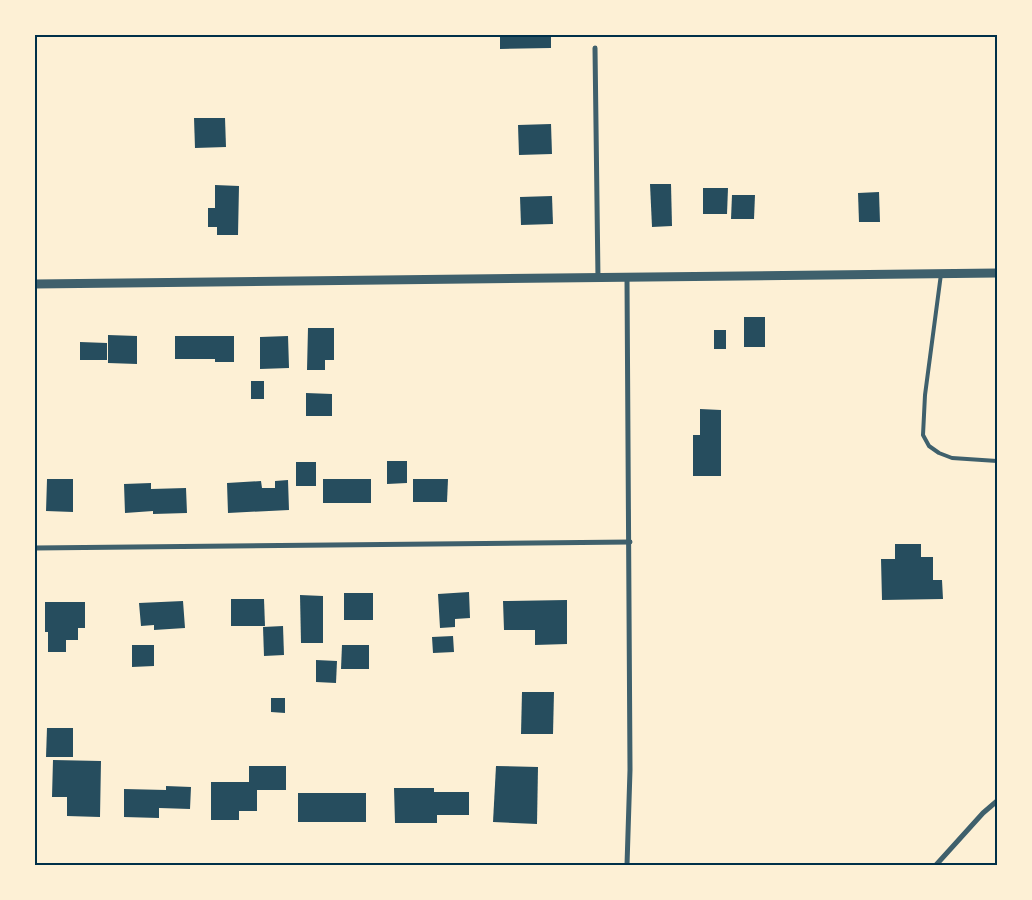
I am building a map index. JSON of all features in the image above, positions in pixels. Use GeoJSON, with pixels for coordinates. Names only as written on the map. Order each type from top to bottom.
{"type":"FeatureCollection","features":[{"type":"Feature","properties":{"kind":"street"},"geometry":{"type":"LineString","coordinates":[[595,48],[598,279]]}},
{"type":"Feature","properties":{"kind":"street"},"geometry":{"type":"LineString","coordinates":[[35,284],[997,274]]}},
{"type":"Feature","properties":{"kind":"street"},"geometry":{"type":"LineString","coordinates":[[627,278],[630,542],[630,770],[627,865]]}},
{"type":"Feature","properties":{"kind":"street"},"geometry":{"type":"LineString","coordinates":[[35,548],[630,542]]}},
{"type":"Feature","properties":{"kind":"street"},"geometry":{"type":"LineString","coordinates":[[936,865],[983,813],[997,801]]}},
{"type":"Feature","properties":{"kind":"lane"},"geometry":{"type":"LineString","coordinates":[[941,274],[925,396],[923,435],[929,446],[939,453],[952,458],[997,461]]}},
{"type":"Feature","properties":{"kind":"building"},"geometry":{"type":"Polygon","coordinates":[[[500,35],[551,35],[551,48],[500,49],[500,35]]]}},
{"type":"Feature","properties":{"kind":"building"},"geometry":{"type":"Polygon","coordinates":[[[194,118],[225,118],[226,147],[195,148],[194,118]]]}},
{"type":"Feature","properties":{"kind":"building"},"geometry":{"type":"Polygon","coordinates":[[[551,124],[552,154],[519,155],[518,125],[551,124]]]}},
{"type":"Feature","properties":{"kind":"building"},"geometry":{"type":"Polygon","coordinates":[[[650,184],[671,184],[672,226],[652,227],[650,184]]]}},
{"type":"Feature","properties":{"kind":"building"},"geometry":{"type":"Polygon","coordinates":[[[215,185],[239,186],[238,235],[217,235],[217,227],[208,227],[208,208],[215,208],[215,185]]]}},
{"type":"Feature","properties":{"kind":"building"},"geometry":{"type":"Polygon","coordinates":[[[703,188],[728,188],[727,214],[703,214],[703,188]]]}},
{"type":"Feature","properties":{"kind":"building"},"geometry":{"type":"Polygon","coordinates":[[[879,192],[880,222],[859,222],[858,193],[879,192]]]}},
{"type":"Feature","properties":{"kind":"building"},"geometry":{"type":"Polygon","coordinates":[[[732,195],[755,195],[754,219],[731,219],[732,195]]]}},
{"type":"Feature","properties":{"kind":"building"},"geometry":{"type":"Polygon","coordinates":[[[552,196],[553,224],[521,225],[520,197],[552,196]]]}},
{"type":"Feature","properties":{"kind":"building"},"geometry":{"type":"Polygon","coordinates":[[[744,317],[765,317],[765,347],[744,347],[744,317]]]}},
{"type":"Feature","properties":{"kind":"building"},"geometry":{"type":"Polygon","coordinates":[[[308,328],[334,328],[334,360],[325,360],[325,370],[307,370],[308,328]]]}},
{"type":"Feature","properties":{"kind":"building"},"geometry":{"type":"Polygon","coordinates":[[[714,330],[726,330],[726,349],[714,349],[714,330]]]}},
{"type":"Feature","properties":{"kind":"building"},"geometry":{"type":"Polygon","coordinates":[[[108,335],[137,336],[137,364],[108,363],[108,335]]]}},
{"type":"Feature","properties":{"kind":"building"},"geometry":{"type":"Polygon","coordinates":[[[175,336],[234,336],[234,362],[215,362],[215,359],[175,359],[175,336]]]}},
{"type":"Feature","properties":{"kind":"building"},"geometry":{"type":"Polygon","coordinates":[[[288,336],[289,368],[260,369],[260,337],[288,336]]]}},
{"type":"Feature","properties":{"kind":"building"},"geometry":{"type":"Polygon","coordinates":[[[80,342],[107,343],[107,360],[80,360],[80,342]]]}},
{"type":"Feature","properties":{"kind":"building"},"geometry":{"type":"Polygon","coordinates":[[[251,381],[264,381],[264,399],[251,399],[251,381]]]}},
{"type":"Feature","properties":{"kind":"building"},"geometry":{"type":"Polygon","coordinates":[[[306,393],[332,394],[332,416],[306,416],[306,393]]]}},
{"type":"Feature","properties":{"kind":"building"},"geometry":{"type":"Polygon","coordinates":[[[700,409],[721,410],[721,476],[693,476],[693,435],[700,435],[700,409]]]}},
{"type":"Feature","properties":{"kind":"building"},"geometry":{"type":"Polygon","coordinates":[[[387,461],[407,461],[407,483],[387,484],[387,461]]]}},
{"type":"Feature","properties":{"kind":"building"},"geometry":{"type":"Polygon","coordinates":[[[296,462],[316,462],[316,486],[296,486],[296,462]]]}},
{"type":"Feature","properties":{"kind":"building"},"geometry":{"type":"Polygon","coordinates":[[[47,479],[73,479],[73,512],[46,511],[47,479]]]}},
{"type":"Feature","properties":{"kind":"building"},"geometry":{"type":"Polygon","coordinates":[[[323,479],[371,479],[371,503],[323,503],[323,479]]]}},
{"type":"Feature","properties":{"kind":"building"},"geometry":{"type":"Polygon","coordinates":[[[413,479],[448,479],[447,502],[413,502],[413,479]]]}},
{"type":"Feature","properties":{"kind":"building"},"geometry":{"type":"Polygon","coordinates":[[[288,480],[289,510],[228,513],[227,483],[261,481],[262,488],[275,488],[275,481],[288,480]]]}},
{"type":"Feature","properties":{"kind":"building"},"geometry":{"type":"Polygon","coordinates":[[[151,483],[151,489],[186,488],[187,513],[153,514],[153,511],[125,513],[124,484],[151,483]]]}},
{"type":"Feature","properties":{"kind":"building"},"geometry":{"type":"Polygon","coordinates":[[[895,544],[921,544],[921,557],[933,557],[933,580],[942,580],[943,599],[882,600],[881,559],[895,559],[895,544]]]}},
{"type":"Feature","properties":{"kind":"building"},"geometry":{"type":"Polygon","coordinates":[[[469,592],[470,618],[455,619],[455,627],[440,628],[438,594],[469,592]]]}},
{"type":"Feature","properties":{"kind":"building"},"geometry":{"type":"Polygon","coordinates":[[[344,593],[373,593],[373,620],[344,620],[344,593]]]}},
{"type":"Feature","properties":{"kind":"building"},"geometry":{"type":"Polygon","coordinates":[[[300,595],[323,596],[323,643],[301,643],[300,595]]]}},
{"type":"Feature","properties":{"kind":"building"},"geometry":{"type":"Polygon","coordinates":[[[231,599],[264,599],[265,626],[231,626],[231,599]]]}},
{"type":"Feature","properties":{"kind":"building"},"geometry":{"type":"Polygon","coordinates":[[[567,600],[567,644],[535,645],[535,630],[504,630],[503,601],[567,600]]]}},
{"type":"Feature","properties":{"kind":"building"},"geometry":{"type":"Polygon","coordinates":[[[183,601],[185,628],[154,630],[154,625],[141,626],[139,603],[183,601]]]}},
{"type":"Feature","properties":{"kind":"building"},"geometry":{"type":"Polygon","coordinates":[[[45,602],[85,602],[85,628],[78,628],[78,640],[66,640],[66,652],[48,652],[48,632],[45,632],[45,602]]]}},
{"type":"Feature","properties":{"kind":"building"},"geometry":{"type":"Polygon","coordinates":[[[283,626],[284,655],[264,656],[263,627],[283,626]]]}},
{"type":"Feature","properties":{"kind":"building"},"geometry":{"type":"Polygon","coordinates":[[[453,636],[454,652],[433,653],[432,637],[453,636]]]}},
{"type":"Feature","properties":{"kind":"building"},"geometry":{"type":"Polygon","coordinates":[[[132,645],[154,645],[154,666],[132,667],[132,645]]]}},
{"type":"Feature","properties":{"kind":"building"},"geometry":{"type":"Polygon","coordinates":[[[342,645],[369,645],[369,669],[341,669],[342,645]]]}},
{"type":"Feature","properties":{"kind":"building"},"geometry":{"type":"Polygon","coordinates":[[[316,660],[337,661],[336,683],[316,682],[316,660]]]}},
{"type":"Feature","properties":{"kind":"building"},"geometry":{"type":"Polygon","coordinates":[[[522,692],[554,692],[553,734],[521,734],[522,692]]]}},
{"type":"Feature","properties":{"kind":"building"},"geometry":{"type":"Polygon","coordinates":[[[271,698],[285,698],[285,713],[271,712],[271,698]]]}},
{"type":"Feature","properties":{"kind":"building"},"geometry":{"type":"Polygon","coordinates":[[[47,728],[73,728],[73,757],[46,757],[47,728]]]}},
{"type":"Feature","properties":{"kind":"building"},"geometry":{"type":"Polygon","coordinates":[[[53,760],[101,761],[100,817],[67,816],[67,797],[52,797],[53,760]]]}},
{"type":"Feature","properties":{"kind":"building"},"geometry":{"type":"Polygon","coordinates":[[[249,766],[286,766],[286,790],[257,790],[257,811],[239,811],[239,820],[211,820],[211,782],[249,782],[249,766]]]}},
{"type":"Feature","properties":{"kind":"building"},"geometry":{"type":"Polygon","coordinates":[[[496,766],[538,767],[537,824],[493,822],[496,766]]]}},
{"type":"Feature","properties":{"kind":"building"},"geometry":{"type":"Polygon","coordinates":[[[166,786],[191,787],[190,809],[159,808],[159,818],[124,817],[124,789],[166,790],[166,786]]]}},
{"type":"Feature","properties":{"kind":"building"},"geometry":{"type":"Polygon","coordinates":[[[394,788],[434,788],[434,792],[469,792],[469,815],[437,815],[437,823],[395,823],[394,788]]]}},
{"type":"Feature","properties":{"kind":"building"},"geometry":{"type":"Polygon","coordinates":[[[298,793],[366,793],[366,822],[298,822],[298,793]]]}}]}
